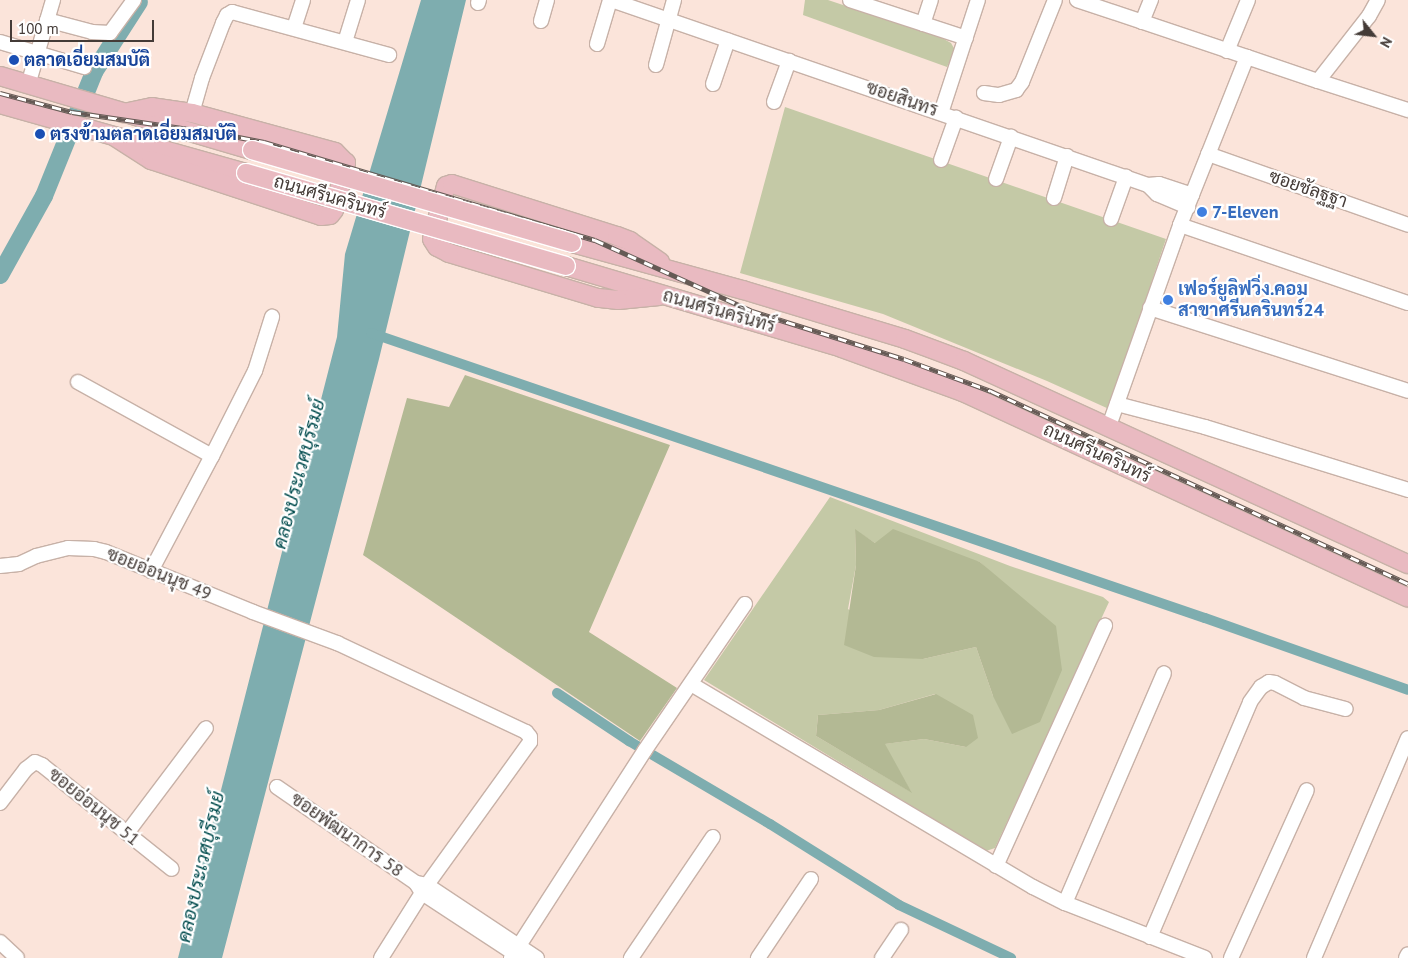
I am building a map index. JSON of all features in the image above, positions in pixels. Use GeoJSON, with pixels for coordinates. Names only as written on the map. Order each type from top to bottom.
{"type":"FeatureCollection","features":[{"type":"Feature","properties":{"kind":"main road","name":"ถนนศรีนครินทร์"},"geometry":{"type":"LineString","coordinates":[[0,76],[572,243],[670,269],[905,339],[964,361],[1408,564]]}},
{"type":"Feature","properties":{"kind":"main road","name":"ถนนศรีนครินทร์"},"geometry":{"type":"LineString","coordinates":[[0,104],[246,173],[842,348],[963,392],[1408,598]]}},
{"type":"Feature","properties":{"kind":"main road"},"geometry":{"type":"LineString","coordinates":[[115,137],[152,160],[321,216],[326,216],[334,210],[346,163],[340,156],[192,113],[148,107],[123,113]]}},
{"type":"Feature","properties":{"kind":"main road"},"geometry":{"type":"LineString","coordinates":[[664,295],[634,300],[598,298],[449,253],[436,247],[432,239],[446,186],[452,184],[617,236],[630,241],[670,269]]}},
{"type":"Feature","properties":{"kind":"street"},"geometry":{"type":"LineString","coordinates":[[28,85],[53,0]]}},
{"type":"Feature","properties":{"kind":"street"},"geometry":{"type":"LineString","coordinates":[[47,20],[92,32],[110,33],[134,0]]}},
{"type":"Feature","properties":{"kind":"street"},"geometry":{"type":"LineString","coordinates":[[294,28],[303,0]]}},
{"type":"Feature","properties":{"kind":"street"},"geometry":{"type":"LineString","coordinates":[[345,42],[358,0]]}},
{"type":"Feature","properties":{"kind":"street"},"geometry":{"type":"LineString","coordinates":[[540,22],[547,0]]}},
{"type":"Feature","properties":{"kind":"street"},"geometry":{"type":"LineString","coordinates":[[597,44],[610,0]]}},
{"type":"Feature","properties":{"kind":"street","name":"ซอยสินทร"},"geometry":{"type":"LineString","coordinates":[[610,0],[1067,156],[1148,185],[1157,194],[1190,201]]}},
{"type":"Feature","properties":{"kind":"street"},"geometry":{"type":"LineString","coordinates":[[656,65],[674,0]]}},
{"type":"Feature","properties":{"kind":"street"},"geometry":{"type":"LineString","coordinates":[[850,0],[866,2],[966,38]]}},
{"type":"Feature","properties":{"kind":"street"},"geometry":{"type":"LineString","coordinates":[[923,24],[931,0]]}},
{"type":"Feature","properties":{"kind":"street"},"geometry":{"type":"LineString","coordinates":[[941,113],[978,0]]}},
{"type":"Feature","properties":{"kind":"street"},"geometry":{"type":"LineString","coordinates":[[984,93],[999,95],[1016,90],[1022,82],[1055,0]]}},
{"type":"Feature","properties":{"kind":"street"},"geometry":{"type":"LineString","coordinates":[[1076,0],[1408,110]]}},
{"type":"Feature","properties":{"kind":"street"},"geometry":{"type":"LineString","coordinates":[[1142,22],[1151,0]]}},
{"type":"Feature","properties":{"kind":"street"},"geometry":{"type":"LineString","coordinates":[[1226,50],[1248,0]]}},
{"type":"Feature","properties":{"kind":"street"},"geometry":{"type":"LineString","coordinates":[[1318,81],[1369,16],[1378,0]]}},
{"type":"Feature","properties":{"kind":"street"},"geometry":{"type":"LineString","coordinates":[[192,113],[202,78],[227,15],[235,12],[389,55]]}},
{"type":"Feature","properties":{"kind":"street"},"geometry":{"type":"LineString","coordinates":[[713,84],[728,40]]}},
{"type":"Feature","properties":{"kind":"street"},"geometry":{"type":"LineString","coordinates":[[0,42],[84,67]]}},
{"type":"Feature","properties":{"kind":"street"},"geometry":{"type":"LineString","coordinates":[[1109,426],[1180,225],[1247,58]]}},
{"type":"Feature","properties":{"kind":"street"},"geometry":{"type":"LineString","coordinates":[[774,102],[788,61]]}},
{"type":"Feature","properties":{"kind":"street"},"geometry":{"type":"LineString","coordinates":[[941,160],[956,118]]}},
{"type":"Feature","properties":{"kind":"street"},"geometry":{"type":"LineString","coordinates":[[996,179],[1011,137]]}},
{"type":"Feature","properties":{"kind":"street","name":"ซอยชัลฐฐา"},"geometry":{"type":"LineString","coordinates":[[1208,154],[1408,225]]}},
{"type":"Feature","properties":{"kind":"street"},"geometry":{"type":"LineString","coordinates":[[1054,198],[1067,156]]}},
{"type":"Feature","properties":{"kind":"street"},"geometry":{"type":"LineString","coordinates":[[1111,219],[1126,177]]}},
{"type":"Feature","properties":{"kind":"street"},"geometry":{"type":"LineString","coordinates":[[1180,225],[1408,303]]}},
{"type":"Feature","properties":{"kind":"street"},"geometry":{"type":"LineString","coordinates":[[1150,308],[1408,391]]}},
{"type":"Feature","properties":{"kind":"street"},"geometry":{"type":"LineString","coordinates":[[150,571],[212,456],[254,370],[272,318]]}},
{"type":"Feature","properties":{"kind":"street"},"geometry":{"type":"LineString","coordinates":[[78,382],[212,456]]}},
{"type":"Feature","properties":{"kind":"street"},"geometry":{"type":"LineString","coordinates":[[1117,404],[1205,426],[1408,490]]}},
{"type":"Feature","properties":{"kind":"street","name":"ซอยอ่อนนุช 49"},"geometry":{"type":"LineString","coordinates":[[0,566],[19,564],[52,551],[82,548],[106,552],[227,602],[315,634],[517,728],[530,737],[530,742],[422,887]]}},
{"type":"Feature","properties":{"kind":"street"},"geometry":{"type":"LineString","coordinates":[[516,954],[646,750],[745,604]]}},
{"type":"Feature","properties":{"kind":"street"},"geometry":{"type":"LineString","coordinates":[[996,866],[1104,626]]}},
{"type":"Feature","properties":{"kind":"street"},"geometry":{"type":"LineString","coordinates":[[1065,903],[1164,673]]}},
{"type":"Feature","properties":{"kind":"street"},"geometry":{"type":"LineString","coordinates":[[1150,937],[1250,702],[1261,687],[1269,682],[1275,683],[1304,698],[1346,709]]}},
{"type":"Feature","properties":{"kind":"street"},"geometry":{"type":"LineString","coordinates":[[691,684],[996,866],[1065,903],[1205,958]]}},
{"type":"Feature","properties":{"kind":"street"},"geometry":{"type":"LineString","coordinates":[[127,833],[206,728]]}},
{"type":"Feature","properties":{"kind":"street"},"geometry":{"type":"LineString","coordinates":[[1314,958],[1408,738]]}},
{"type":"Feature","properties":{"kind":"street","name":"ซอยอ่อนนุช 51"},"geometry":{"type":"LineString","coordinates":[[0,803],[26,769],[35,762],[42,765],[172,869]]}},
{"type":"Feature","properties":{"kind":"street","name":"ซอยพัฒนาการ 58"},"geometry":{"type":"LineString","coordinates":[[278,786],[516,954],[538,958]]}},
{"type":"Feature","properties":{"kind":"street"},"geometry":{"type":"LineString","coordinates":[[1231,958],[1307,790]]}},
{"type":"Feature","properties":{"kind":"street"},"geometry":{"type":"LineString","coordinates":[[631,958],[713,837]]}},
{"type":"Feature","properties":{"kind":"street"},"geometry":{"type":"LineString","coordinates":[[758,958],[811,879]]}},
{"type":"Feature","properties":{"kind":"street"},"geometry":{"type":"LineString","coordinates":[[381,958],[422,887]]}},
{"type":"Feature","properties":{"kind":"street"},"geometry":{"type":"LineString","coordinates":[[882,958],[901,930]]}},
{"type":"Feature","properties":{"kind":"street"},"geometry":{"type":"LineString","coordinates":[[0,942],[17,958]]}},
{"type":"Feature","properties":{"kind":"street"},"geometry":{"type":"LineString","coordinates":[[1406,958],[1408,954]]}},
{"type":"Feature","properties":{"kind":"green space"},"geometry":{"type":"Polygon","coordinates":[[[805,0],[828,0],[942,38],[951,43],[955,50],[947,67],[803,15],[805,0]]]}},
{"type":"Feature","properties":{"kind":"green space"},"geometry":{"type":"Polygon","coordinates":[[[785,107],[1166,239],[1109,409],[1047,381],[883,314],[740,273],[785,107]]]}},
{"type":"Feature","properties":{"kind":"green space"},"geometry":{"type":"Polygon","coordinates":[[[465,375],[670,445],[589,632],[677,688],[640,741],[363,555],[407,398],[449,407],[465,375]]]}},
{"type":"Feature","properties":{"kind":"green space"},"geometry":{"type":"Polygon","coordinates":[[[830,497],[1010,566],[1103,597],[1109,602],[995,848],[986,851],[704,680],[830,497]],[[855,530],[856,565],[848,609],[923,659],[976,647],[993,696],[1009,589],[980,562],[875,543],[855,530]],[[935,694],[879,710],[818,715],[816,736],[911,792],[884,744],[924,739],[966,747],[935,694]]]}},
{"type":"Feature","properties":{"kind":"green space"},"geometry":{"type":"Polygon","coordinates":[[[855,529],[875,543],[893,529],[980,562],[1056,626],[1062,670],[1040,722],[1012,734],[993,696],[976,647],[923,659],[874,657],[844,645],[856,565],[855,529]]]}},
{"type":"Feature","properties":{"kind":"green space"},"geometry":{"type":"Polygon","coordinates":[[[936,694],[973,715],[978,738],[966,747],[924,739],[885,744],[912,793],[816,736],[818,715],[879,710],[936,694]]]}},
{"type":"Feature","properties":{"kind":"water"},"geometry":{"type":"Polygon","coordinates":[[[421,0],[466,0],[379,359],[222,958],[178,958],[337,337],[345,254],[421,0]]]}},
{"type":"Feature","properties":{"kind":"waterway"},"geometry":{"type":"LineString","coordinates":[[0,275],[44,196],[94,72],[139,2]]}},
{"type":"Feature","properties":{"kind":"waterway"},"geometry":{"type":"LineString","coordinates":[[371,333],[1205,618],[1408,690]]}},
{"type":"Feature","properties":{"kind":"waterway"},"geometry":{"type":"LineString","coordinates":[[557,693],[629,741],[770,824],[899,905],[1011,958]]}},
{"type":"Feature","properties":{"kind":"railway"},"geometry":{"type":"LineString","coordinates":[[0,93],[72,112],[223,134],[264,142],[595,240],[752,311],[904,359],[991,391],[1408,584]]}},
{"type":"Feature","properties":{"kind":"place","name":"ตลาดเอี่ยมสมบัติ"},"geometry":{"type":"Point","coordinates":[14,60]}},
{"type":"Feature","properties":{"kind":"place","name":"ตรงข้ามตลาดเอี่ยมสมบัติ"},"geometry":{"type":"Point","coordinates":[40,134]}},
{"type":"Feature","properties":{"kind":"place","name":"7-Eleven"},"geometry":{"type":"Point","coordinates":[1202,212]}},
{"type":"Feature","properties":{"kind":"place","name":"เฟอร์ยูลิฟวิ่ง.คอม สาขาศรีนครินทร์24"},"geometry":{"type":"Point","coordinates":[1168,300]}},
{"type":"Feature","properties":{"kind":"water label","name":"คลองประเวศบุรีรมย์"},"geometry":{"type":"Point","coordinates":[299,474]}},
{"type":"Feature","properties":{"kind":"water label","name":"คลองประเวศบุรีรมย์"},"geometry":{"type":"Point","coordinates":[201,867]}}]}
